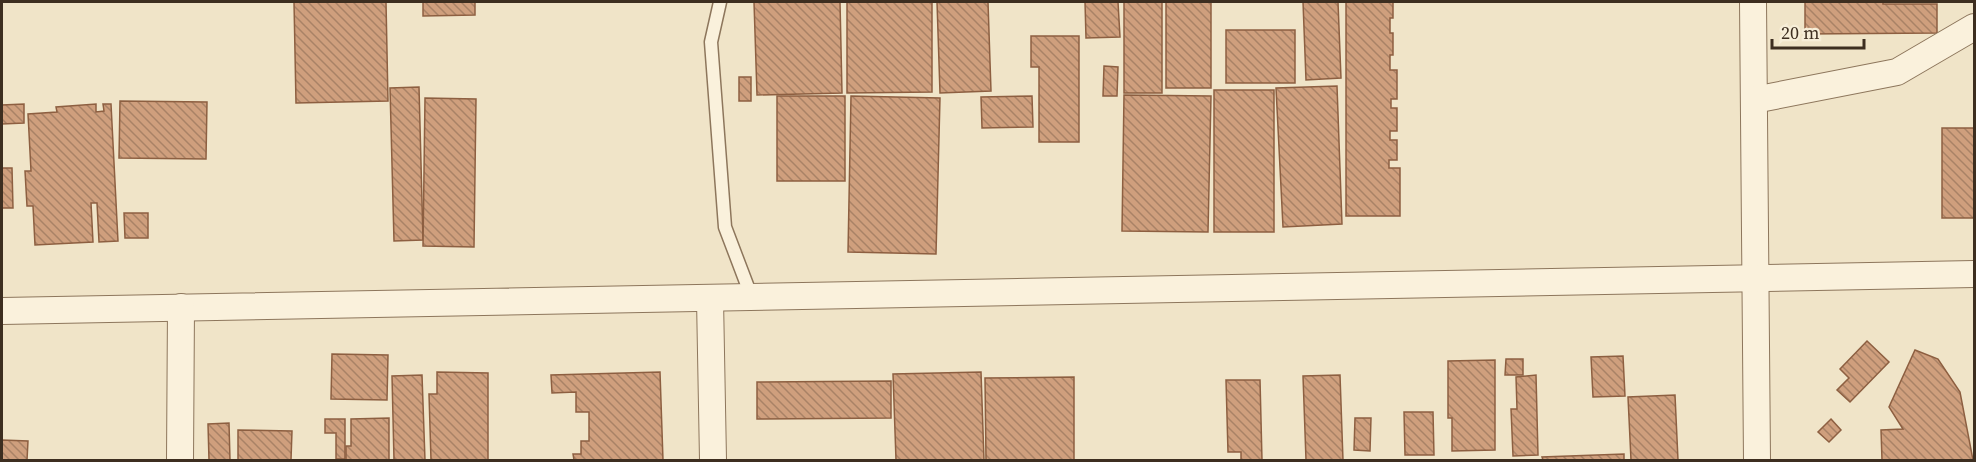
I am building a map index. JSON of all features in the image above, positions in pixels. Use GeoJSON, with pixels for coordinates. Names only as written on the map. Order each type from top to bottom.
{"type":"FeatureCollection","features":[{"type":"Feature","properties":{"kind":"street"},"geometry":{"type":"LineString","coordinates":[[1753,2],[1757,460]]}},
{"type":"Feature","properties":{"kind":"street"},"geometry":{"type":"LineString","coordinates":[[1754,100],[1897,72],[1974,27]]}},
{"type":"Feature","properties":{"kind":"street"},"geometry":{"type":"LineString","coordinates":[[2,311],[1974,274]]}},
{"type":"Feature","properties":{"kind":"street"},"geometry":{"type":"LineString","coordinates":[[710,299],[713,460]]}},
{"type":"Feature","properties":{"kind":"street"},"geometry":{"type":"LineString","coordinates":[[180,460],[181,307]]}},
{"type":"Feature","properties":{"kind":"lane"},"geometry":{"type":"LineString","coordinates":[[720,2],[711,42],[725,227],[752,298]]}},
{"type":"Feature","properties":{"kind":"building"},"geometry":{"type":"Polygon","coordinates":[[[294,2],[386,2],[388,101],[296,103],[294,2]]]}},
{"type":"Feature","properties":{"kind":"building"},"geometry":{"type":"Polygon","coordinates":[[[423,2],[475,2],[475,15],[423,16],[423,2]]]}},
{"type":"Feature","properties":{"kind":"building"},"geometry":{"type":"Polygon","coordinates":[[[754,2],[840,2],[842,93],[757,95],[754,2]]]}},
{"type":"Feature","properties":{"kind":"building"},"geometry":{"type":"Polygon","coordinates":[[[847,2],[932,2],[932,92],[847,93],[847,2]]]}},
{"type":"Feature","properties":{"kind":"building"},"geometry":{"type":"Polygon","coordinates":[[[937,2],[988,2],[991,91],[940,93],[937,2]]]}},
{"type":"Feature","properties":{"kind":"building"},"geometry":{"type":"Polygon","coordinates":[[[1085,2],[1118,2],[1120,37],[1086,38],[1085,2]]]}},
{"type":"Feature","properties":{"kind":"building"},"geometry":{"type":"Polygon","coordinates":[[[1124,2],[1162,2],[1162,93],[1124,93],[1124,2]]]}},
{"type":"Feature","properties":{"kind":"building"},"geometry":{"type":"Polygon","coordinates":[[[1166,2],[1211,2],[1211,88],[1166,88],[1166,2]]]}},
{"type":"Feature","properties":{"kind":"building"},"geometry":{"type":"Polygon","coordinates":[[[1303,2],[1338,2],[1341,78],[1306,80],[1303,2]]]}},
{"type":"Feature","properties":{"kind":"building"},"geometry":{"type":"Polygon","coordinates":[[[1346,2],[1393,2],[1390,33],[1393,33],[1393,55],[1390,55],[1390,70],[1397,70],[1397,99],[1391,99],[1391,108],[1397,108],[1397,131],[1390,131],[1390,140],[1397,140],[1397,160],[1389,160],[1389,168],[1400,168],[1400,216],[1346,216],[1346,2]]]}},
{"type":"Feature","properties":{"kind":"building"},"geometry":{"type":"Polygon","coordinates":[[[1805,2],[1937,4],[1937,33],[1805,34],[1805,2]]]}},
{"type":"Feature","properties":{"kind":"building"},"geometry":{"type":"Polygon","coordinates":[[[1226,30],[1295,30],[1295,83],[1226,83],[1226,30]]]}},
{"type":"Feature","properties":{"kind":"building"},"geometry":{"type":"Polygon","coordinates":[[[1031,36],[1079,36],[1079,142],[1039,142],[1039,67],[1031,67],[1031,36]]]}},
{"type":"Feature","properties":{"kind":"building"},"geometry":{"type":"Polygon","coordinates":[[[1104,66],[1118,67],[1117,96],[1103,96],[1104,66]]]}},
{"type":"Feature","properties":{"kind":"building"},"geometry":{"type":"Polygon","coordinates":[[[739,77],[751,77],[751,101],[739,101],[739,77]]]}},
{"type":"Feature","properties":{"kind":"building"},"geometry":{"type":"Polygon","coordinates":[[[1337,86],[1342,224],[1283,227],[1276,88],[1337,86]]]}},
{"type":"Feature","properties":{"kind":"building"},"geometry":{"type":"Polygon","coordinates":[[[419,87],[423,240],[394,241],[390,88],[419,87]]]}},
{"type":"Feature","properties":{"kind":"building"},"geometry":{"type":"Polygon","coordinates":[[[1214,90],[1274,90],[1274,232],[1214,232],[1214,90]]]}},
{"type":"Feature","properties":{"kind":"building"},"geometry":{"type":"Polygon","coordinates":[[[1124,95],[1211,96],[1208,232],[1122,231],[1124,95]]]}},
{"type":"Feature","properties":{"kind":"building"},"geometry":{"type":"Polygon","coordinates":[[[777,96],[845,96],[845,181],[777,181],[777,96]]]}},
{"type":"Feature","properties":{"kind":"building"},"geometry":{"type":"Polygon","coordinates":[[[851,96],[940,98],[936,254],[848,252],[851,96]]]}},
{"type":"Feature","properties":{"kind":"building"},"geometry":{"type":"Polygon","coordinates":[[[1032,96],[1033,127],[982,128],[981,97],[1032,96]]]}},
{"type":"Feature","properties":{"kind":"building"},"geometry":{"type":"Polygon","coordinates":[[[425,98],[476,99],[474,247],[423,246],[425,98]]]}},
{"type":"Feature","properties":{"kind":"building"},"geometry":{"type":"Polygon","coordinates":[[[120,101],[207,102],[206,159],[119,158],[120,101]]]}},
{"type":"Feature","properties":{"kind":"building"},"geometry":{"type":"Polygon","coordinates":[[[24,104],[24,123],[2,124],[2,105],[24,104]]]}},
{"type":"Feature","properties":{"kind":"building"},"geometry":{"type":"Polygon","coordinates":[[[96,104],[96,112],[104,111],[103,104],[111,104],[118,241],[99,242],[97,203],[91,203],[93,242],[35,245],[33,206],[27,206],[25,171],[31,171],[28,114],[57,112],[56,107],[96,104]]]}},
{"type":"Feature","properties":{"kind":"building"},"geometry":{"type":"Polygon","coordinates":[[[1942,128],[1974,128],[1974,218],[1942,218],[1942,128]]]}},
{"type":"Feature","properties":{"kind":"building"},"geometry":{"type":"Polygon","coordinates":[[[2,168],[12,168],[13,208],[2,208],[2,168]]]}},
{"type":"Feature","properties":{"kind":"building"},"geometry":{"type":"Polygon","coordinates":[[[124,213],[148,213],[148,238],[125,238],[124,213]]]}},
{"type":"Feature","properties":{"kind":"building"},"geometry":{"type":"Polygon","coordinates":[[[1867,341],[1889,362],[1850,402],[1837,390],[1849,378],[1840,369],[1867,341]]]}},
{"type":"Feature","properties":{"kind":"building"},"geometry":{"type":"Polygon","coordinates":[[[1915,350],[1938,359],[1960,392],[1973,460],[1882,460],[1881,430],[1903,429],[1889,407],[1915,350]]]}},
{"type":"Feature","properties":{"kind":"building"},"geometry":{"type":"Polygon","coordinates":[[[332,354],[388,355],[387,400],[331,399],[332,354]]]}},
{"type":"Feature","properties":{"kind":"building"},"geometry":{"type":"Polygon","coordinates":[[[1623,356],[1625,396],[1593,397],[1591,357],[1623,356]]]}},
{"type":"Feature","properties":{"kind":"building"},"geometry":{"type":"Polygon","coordinates":[[[1506,359],[1523,359],[1523,375],[1505,375],[1506,359]]]}},
{"type":"Feature","properties":{"kind":"building"},"geometry":{"type":"Polygon","coordinates":[[[1495,360],[1495,450],[1452,451],[1452,418],[1448,418],[1448,361],[1495,360]]]}},
{"type":"Feature","properties":{"kind":"building"},"geometry":{"type":"Polygon","coordinates":[[[437,372],[488,373],[488,460],[431,460],[429,394],[437,394],[437,372]]]}},
{"type":"Feature","properties":{"kind":"building"},"geometry":{"type":"Polygon","coordinates":[[[660,372],[663,460],[574,460],[573,454],[581,454],[581,441],[589,441],[589,412],[576,412],[576,392],[552,393],[551,375],[660,372]]]}},
{"type":"Feature","properties":{"kind":"building"},"geometry":{"type":"Polygon","coordinates":[[[981,372],[984,460],[896,460],[893,374],[981,372]]]}},
{"type":"Feature","properties":{"kind":"building"},"geometry":{"type":"Polygon","coordinates":[[[422,375],[425,460],[394,460],[392,376],[422,375]]]}},
{"type":"Feature","properties":{"kind":"building"},"geometry":{"type":"Polygon","coordinates":[[[1340,375],[1343,460],[1306,460],[1303,376],[1340,375]]]}},
{"type":"Feature","properties":{"kind":"building"},"geometry":{"type":"Polygon","coordinates":[[[1536,375],[1538,455],[1513,456],[1511,409],[1517,409],[1516,377],[1536,375]]]}},
{"type":"Feature","properties":{"kind":"building"},"geometry":{"type":"Polygon","coordinates":[[[1074,377],[1074,460],[986,460],[985,378],[1074,377]]]}},
{"type":"Feature","properties":{"kind":"building"},"geometry":{"type":"Polygon","coordinates":[[[1226,380],[1260,380],[1262,460],[1241,460],[1241,452],[1228,452],[1226,380]]]}},
{"type":"Feature","properties":{"kind":"building"},"geometry":{"type":"Polygon","coordinates":[[[891,381],[891,418],[757,419],[757,382],[891,381]]]}},
{"type":"Feature","properties":{"kind":"building"},"geometry":{"type":"Polygon","coordinates":[[[1675,395],[1678,460],[1631,460],[1628,397],[1675,395]]]}},
{"type":"Feature","properties":{"kind":"building"},"geometry":{"type":"Polygon","coordinates":[[[1404,412],[1433,412],[1434,455],[1405,455],[1404,412]]]}},
{"type":"Feature","properties":{"kind":"building"},"geometry":{"type":"Polygon","coordinates":[[[389,418],[389,460],[346,460],[346,446],[351,446],[351,419],[389,418]]]}},
{"type":"Feature","properties":{"kind":"building"},"geometry":{"type":"Polygon","coordinates":[[[1355,418],[1371,418],[1370,451],[1354,450],[1355,418]]]}},
{"type":"Feature","properties":{"kind":"building"},"geometry":{"type":"Polygon","coordinates":[[[325,419],[345,419],[345,459],[336,459],[336,433],[325,433],[325,419]]]}},
{"type":"Feature","properties":{"kind":"building"},"geometry":{"type":"Polygon","coordinates":[[[1831,419],[1841,430],[1829,442],[1818,432],[1831,419]]]}},
{"type":"Feature","properties":{"kind":"building"},"geometry":{"type":"Polygon","coordinates":[[[229,423],[230,460],[209,460],[208,424],[229,423]]]}},
{"type":"Feature","properties":{"kind":"building"},"geometry":{"type":"Polygon","coordinates":[[[238,430],[292,431],[291,460],[238,460],[238,430]]]}},
{"type":"Feature","properties":{"kind":"building"},"geometry":{"type":"Polygon","coordinates":[[[2,440],[28,441],[27,460],[2,460],[2,440]]]}},
{"type":"Feature","properties":{"kind":"building"},"geometry":{"type":"Polygon","coordinates":[[[1624,454],[1624,460],[1543,460],[1542,457],[1624,454]]]}}]}
